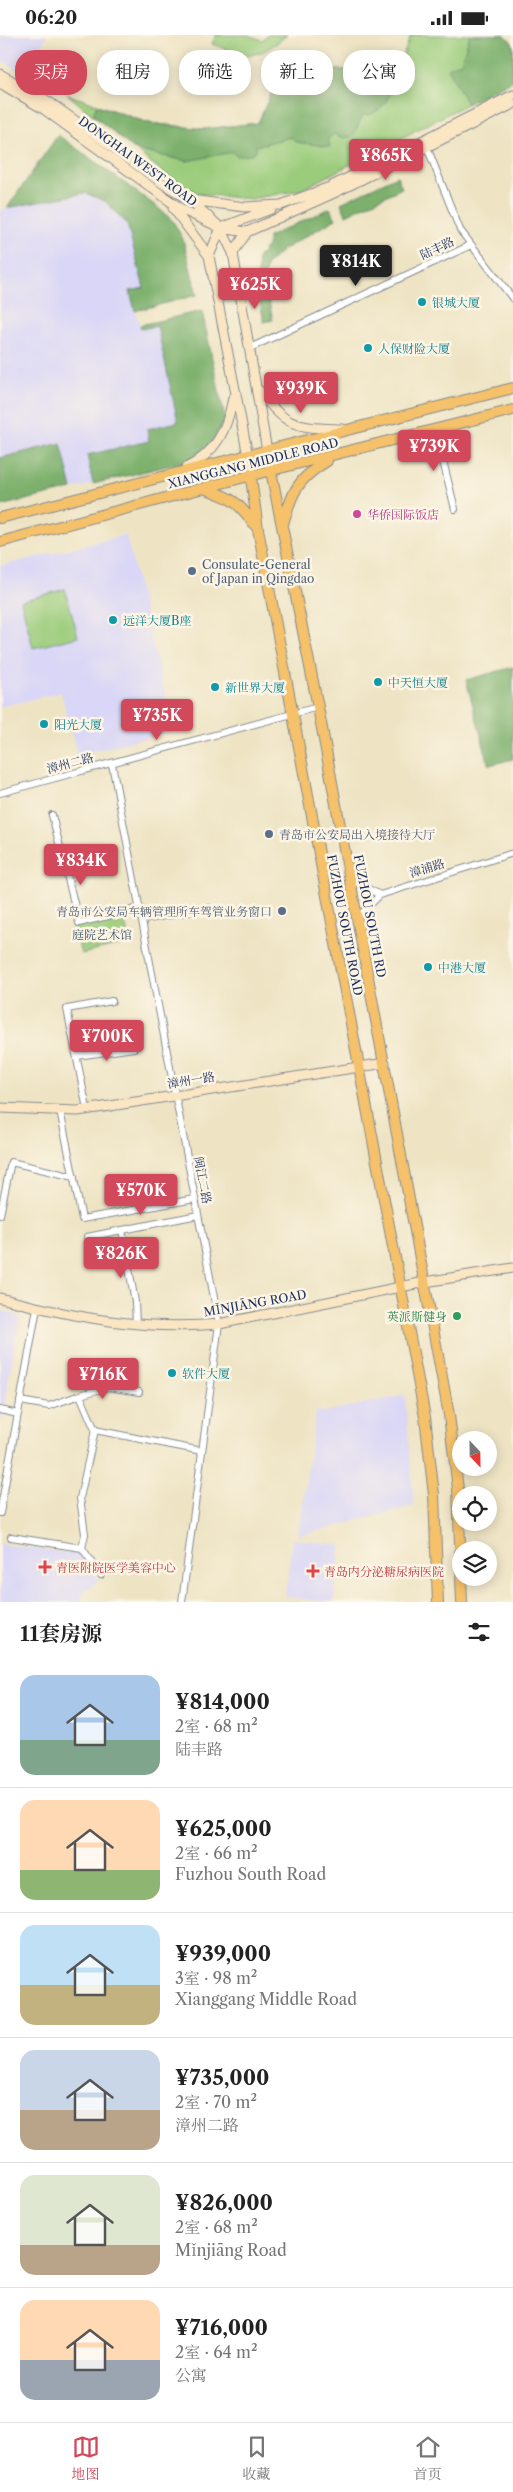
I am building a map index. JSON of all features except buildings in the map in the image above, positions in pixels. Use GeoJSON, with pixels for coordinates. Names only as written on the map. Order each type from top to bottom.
{"type":"FeatureCollection","features":[{"type":"Feature","properties":{"kind":"main road","name":"DONGHAI WEST ROAD"},"geometry":{"type":"LineString","coordinates":[[0,74],[49,102],[165,185],[190,200],[236,206],[281,205],[330,187],[513,95]]}},
{"type":"Feature","properties":{"kind":"main road","name":"DONGHAI WEST ROAD"},"geometry":{"type":"LineString","coordinates":[[0,83],[45,110],[196,218],[220,228],[247,231],[332,194],[513,105]]}},
{"type":"Feature","properties":{"kind":"main road"},"geometry":{"type":"LineString","coordinates":[[164,196],[209,255]]}},
{"type":"Feature","properties":{"kind":"main road"},"geometry":{"type":"LineString","coordinates":[[190,200],[220,228],[233,253],[258,389],[267,451],[283,525]]}},
{"type":"Feature","properties":{"kind":"main road"},"geometry":{"type":"LineString","coordinates":[[209,255],[220,228],[281,205]]}},
{"type":"Feature","properties":{"kind":"main road"},"geometry":{"type":"LineString","coordinates":[[233,253],[247,231]]}},
{"type":"Feature","properties":{"kind":"main road","name":"FUZHOU SOUTH ROAD"},"geometry":{"type":"LineString","coordinates":[[209,255],[234,392],[252,475],[258,529],[425,1417],[434,1495],[438,1602]]}},
{"type":"Feature","properties":{"kind":"main road"},"geometry":{"type":"LineString","coordinates":[[258,389],[282,419],[295,425],[347,430]]}},
{"type":"Feature","properties":{"kind":"main road","name":"XIANGGANG MIDDLE ROAD"},"geometry":{"type":"LineString","coordinates":[[0,518],[513,389]]}},
{"type":"Feature","properties":{"kind":"main road"},"geometry":{"type":"LineString","coordinates":[[177,472],[201,460],[217,443],[228,421],[234,392]]}},
{"type":"Feature","properties":{"kind":"main road","name":"XIANGGANG MIDDLE ROAD"},"geometry":{"type":"LineString","coordinates":[[0,542],[271,470],[513,410]]}},
{"type":"Feature","properties":{"kind":"main road"},"geometry":{"type":"LineString","coordinates":[[283,525],[290,498],[297,487],[308,473],[335,455]]}},
{"type":"Feature","properties":{"kind":"main road"},"geometry":{"type":"LineString","coordinates":[[202,488],[227,496],[236,502],[258,529]]}},
{"type":"Feature","properties":{"kind":"main road","name":"FUZHOU SOUTH RD"},"geometry":{"type":"LineString","coordinates":[[283,525],[425,1282]]}},
{"type":"Feature","properties":{"kind":"main road","name":"漳州一路"},"geometry":{"type":"LineString","coordinates":[[0,1108],[88,1109],[385,1063]]}},
{"type":"Feature","properties":{"kind":"main road","name":"MǏNJIĀNG ROAD"},"geometry":{"type":"LineString","coordinates":[[0,1298],[37,1308],[136,1325],[196,1326],[219,1324],[425,1282],[513,1268]]}},
{"type":"Feature","properties":{"kind":"main road"},"geometry":{"type":"LineString","coordinates":[[425,1282],[449,1415],[458,1489],[460,1541]]}},
{"type":"Feature","properties":{"kind":"main road"},"geometry":{"type":"LineString","coordinates":[[461,1586],[462,1602]]}},
{"type":"Feature","properties":{"kind":"street"},"geometry":{"type":"LineString","coordinates":[[427,147],[454,219],[471,245],[513,299]]}},
{"type":"Feature","properties":{"kind":"street","name":"陆丰路"},"geometry":{"type":"LineString","coordinates":[[250,348],[471,245]]}},
{"type":"Feature","properties":{"kind":"street"},"geometry":{"type":"LineString","coordinates":[[435,429],[454,509]]}},
{"type":"Feature","properties":{"kind":"street","name":"漳州二路"},"geometry":{"type":"LineString","coordinates":[[0,793],[318,707]]}},
{"type":"Feature","properties":{"kind":"street","name":"闽江二路"},"geometry":{"type":"LineString","coordinates":[[112,764],[219,1324],[182,1602]]}},
{"type":"Feature","properties":{"kind":"street"},"geometry":{"type":"LineString","coordinates":[[52,815],[79,923],[140,908]]}},
{"type":"Feature","properties":{"kind":"street","name":"漳浦路"},"geometry":{"type":"LineString","coordinates":[[380,895],[513,853]]}},
{"type":"Feature","properties":{"kind":"street"},"geometry":{"type":"LineString","coordinates":[[350,879],[380,895],[358,917]]}},
{"type":"Feature","properties":{"kind":"street"},"geometry":{"type":"LineString","coordinates":[[142,920],[209,908]]}},
{"type":"Feature","properties":{"kind":"street"},"geometry":{"type":"LineString","coordinates":[[88,1109],[67,1009],[112,1001]]}},
{"type":"Feature","properties":{"kind":"street"},"geometry":{"type":"LineString","coordinates":[[77,1056],[134,1048]]}},
{"type":"Feature","properties":{"kind":"street"},"geometry":{"type":"LineString","coordinates":[[60,1110],[82,1219],[195,1199]]}},
{"type":"Feature","properties":{"kind":"street"},"geometry":{"type":"LineString","coordinates":[[0,1215],[12,1162],[74,1177]]}},
{"type":"Feature","properties":{"kind":"street"},"geometry":{"type":"LineString","coordinates":[[88,1237],[198,1215]]}},
{"type":"Feature","properties":{"kind":"street"},"geometry":{"type":"LineString","coordinates":[[122,1230],[135,1302],[136,1325]]}},
{"type":"Feature","properties":{"kind":"street"},"geometry":{"type":"LineString","coordinates":[[0,1513],[37,1308]]}},
{"type":"Feature","properties":{"kind":"street"},"geometry":{"type":"LineString","coordinates":[[20,1401],[49,1406],[108,1387],[139,1392]]}},
{"type":"Feature","properties":{"kind":"street"},"geometry":{"type":"LineString","coordinates":[[80,1395],[95,1430],[80,1498],[85,1534],[82,1548]]}},
{"type":"Feature","properties":{"kind":"street"},"geometry":{"type":"LineString","coordinates":[[0,1410],[18,1414]]}},
{"type":"Feature","properties":{"kind":"street"},"geometry":{"type":"LineString","coordinates":[[95,1430],[202,1451]]}},
{"type":"Feature","properties":{"kind":"street"},"geometry":{"type":"LineString","coordinates":[[11,1537],[82,1548],[101,1575]]}},
{"type":"Feature","properties":{"kind":"shaded area"},"geometry":{"type":"Polygon","coordinates":[[[0,35],[46,35],[41,50],[15,50],[15,68],[0,59],[0,35]]]}},
{"type":"Feature","properties":{"kind":"shaded area"},"geometry":{"type":"Polygon","coordinates":[[[85,193],[105,201],[127,224],[144,288],[130,292],[141,329],[157,326],[178,422],[147,429],[150,441],[87,455],[93,484],[72,489],[61,443],[0,458],[0,211],[85,193]]]}},
{"type":"Feature","properties":{"kind":"shaded area"},"geometry":{"type":"Polygon","coordinates":[[[126,535],[174,731],[77,755],[61,692],[0,707],[0,566],[126,535]]]}},
{"type":"Feature","properties":{"kind":"shaded area"},"geometry":{"type":"Polygon","coordinates":[[[0,1310],[20,1316],[1,1422],[0,1422],[0,1310]]]}},
{"type":"Feature","properties":{"kind":"shaded area"},"geometry":{"type":"Polygon","coordinates":[[[405,1395],[414,1506],[298,1536],[316,1411],[325,1412],[405,1395]]]}},
{"type":"Feature","properties":{"kind":"shaded area","name":"青岛内分泌糖尿病医院"},"geometry":{"type":"Polygon","coordinates":[[[292,1539],[341,1545],[334,1602],[285,1597],[292,1539]]]}},
{"type":"Feature","properties":{"kind":"shaded area","name":"青医附院医学美容中心"},"geometry":{"type":"Polygon","coordinates":[[[0,1544],[80,1554],[99,1581],[83,1591],[81,1602],[0,1602],[0,1544]]]}},
{"type":"Feature","properties":{"kind":"green space"},"geometry":{"type":"Polygon","coordinates":[[[216,35],[248,35],[262,40],[268,35],[287,35],[267,49],[252,55],[251,50],[229,50],[212,44],[216,35]]]}},
{"type":"Feature","properties":{"kind":"green space"},"geometry":{"type":"Polygon","coordinates":[[[411,35],[505,35],[513,44],[513,80],[301,190],[251,199],[200,194],[165,174],[68,95],[148,123],[204,129],[258,123],[270,95],[333,95],[333,70],[343,70],[343,95],[415,95],[415,50],[405,50],[411,35]]]}},
{"type":"Feature","properties":{"kind":"green space"},"geometry":{"type":"Polygon","coordinates":[[[470,35],[505,35],[513,44],[513,80],[467,104],[448,68],[461,62],[470,35]]]}},
{"type":"Feature","properties":{"kind":"green space"},"geometry":{"type":"Polygon","coordinates":[[[333,70],[343,70],[343,95],[389,95],[383,106],[377,111],[363,115],[353,136],[344,138],[334,134],[328,138],[330,147],[296,142],[291,137],[256,146],[256,151],[250,155],[236,156],[233,152],[187,161],[144,152],[130,146],[93,115],[97,105],[148,123],[204,129],[258,123],[270,95],[333,95],[333,70]]]}},
{"type":"Feature","properties":{"kind":"green space"},"geometry":{"type":"Polygon","coordinates":[[[58,135],[156,206],[173,221],[183,239],[197,295],[135,311],[130,291],[144,288],[127,224],[105,201],[85,193],[7,208],[58,135]]]}},
{"type":"Feature","properties":{"kind":"green space"},"geometry":{"type":"Polygon","coordinates":[[[397,176],[402,188],[346,215],[341,203],[397,176]]]}},
{"type":"Feature","properties":{"kind":"green space"},"geometry":{"type":"Polygon","coordinates":[[[330,208],[336,219],[284,249],[267,264],[264,278],[273,320],[264,322],[257,286],[258,256],[264,253],[263,250],[268,246],[268,237],[330,208]]]}},
{"type":"Feature","properties":{"kind":"green space"},"geometry":{"type":"Polygon","coordinates":[[[202,311],[225,419],[215,438],[192,460],[93,484],[87,455],[149,441],[147,429],[178,422],[157,326],[141,329],[140,325],[202,311]]]}},
{"type":"Feature","properties":{"kind":"green space"},"geometry":{"type":"Polygon","coordinates":[[[61,443],[72,489],[0,506],[0,458],[61,443]]]}},
{"type":"Feature","properties":{"kind":"green space"},"geometry":{"type":"Polygon","coordinates":[[[65,589],[78,637],[33,648],[21,601],[65,589]]]}},
{"type":"Feature","properties":{"kind":"green space"},"geometry":{"type":"Polygon","coordinates":[[[513,667],[513,759],[489,765],[466,680],[513,667]]]}},
{"type":"Feature","properties":{"kind":"green space","name":"庭院艺术馆"},"geometry":{"type":"Polygon","coordinates":[[[123,915],[130,943],[81,954],[74,926],[123,915]]]}},
{"type":"Feature","properties":{"kind":"place","name":"银城大厦"},"geometry":{"type":"Point","coordinates":[422,302]}},
{"type":"Feature","properties":{"kind":"place","name":"人保财险大厦"},"geometry":{"type":"Point","coordinates":[368,348]}},
{"type":"Feature","properties":{"kind":"place","name":"华侨国际饭店"},"geometry":{"type":"Point","coordinates":[357,514]}},
{"type":"Feature","properties":{"kind":"place","name":"Consulate-General of Japan in Qingdao"},"geometry":{"type":"Point","coordinates":[192,571]}},
{"type":"Feature","properties":{"kind":"place","name":"远洋大厦B座"},"geometry":{"type":"Point","coordinates":[113,620]}},
{"type":"Feature","properties":{"kind":"place","name":"中天恒大厦"},"geometry":{"type":"Point","coordinates":[378,682]}},
{"type":"Feature","properties":{"kind":"place","name":"新世界大厦"},"geometry":{"type":"Point","coordinates":[215,687]}},
{"type":"Feature","properties":{"kind":"place","name":"阳光大厦"},"geometry":{"type":"Point","coordinates":[44,724]}},
{"type":"Feature","properties":{"kind":"place","name":"青岛市公安局出入境接待大厅"},"geometry":{"type":"Point","coordinates":[269,834]}},
{"type":"Feature","properties":{"kind":"place","name":"青岛市公安局车辆管理所车驾管业务窗口"},"geometry":{"type":"Point","coordinates":[282,911]}},
{"type":"Feature","properties":{"kind":"place","name":"中港大厦"},"geometry":{"type":"Point","coordinates":[428,967]}},
{"type":"Feature","properties":{"kind":"place","name":"英派斯健身"},"geometry":{"type":"Point","coordinates":[457,1316]}},
{"type":"Feature","properties":{"kind":"place","name":"软件大厦"},"geometry":{"type":"Point","coordinates":[172,1373]}},
{"type":"Feature","properties":{"kind":"place","name":"青医附院医学美容中心"},"geometry":{"type":"Point","coordinates":[45,1567]}},
{"type":"Feature","properties":{"kind":"place","name":"青岛内分泌糖尿病医院"},"geometry":{"type":"Point","coordinates":[313,1571]}}]}
